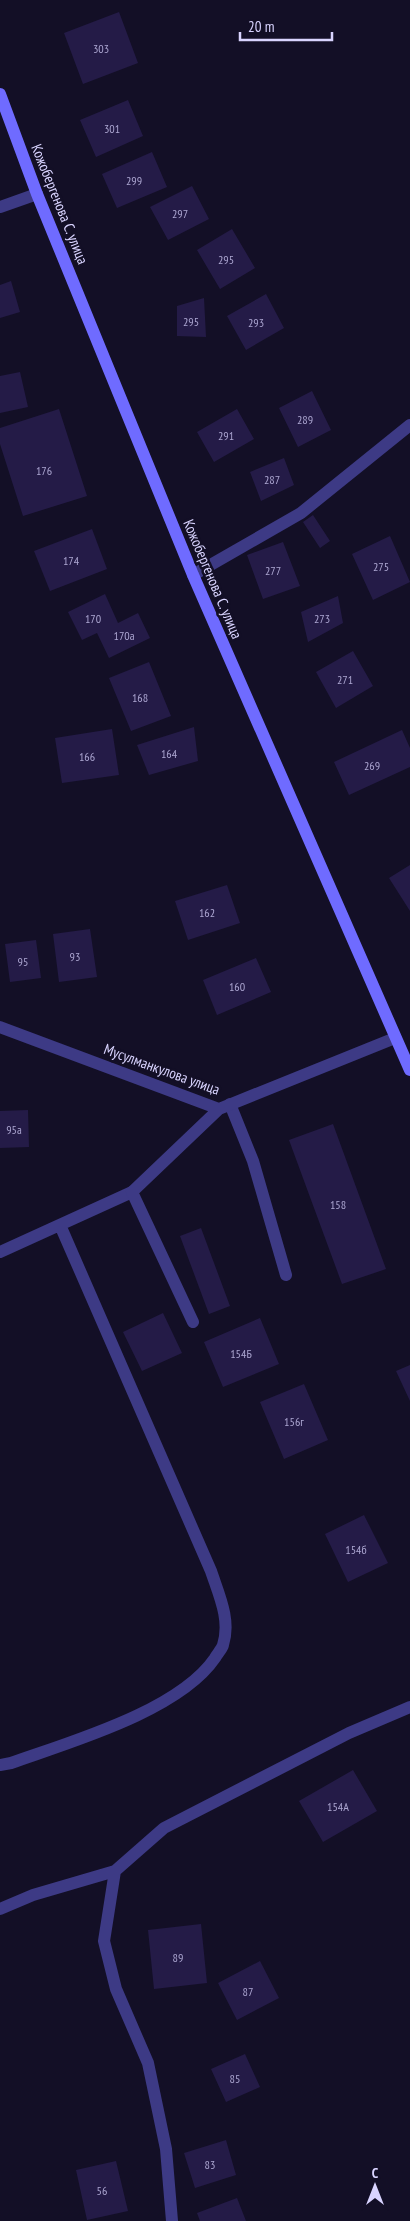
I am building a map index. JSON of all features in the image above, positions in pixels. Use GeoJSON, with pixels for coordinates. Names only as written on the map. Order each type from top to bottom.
{"type":"FeatureCollection","features":[{"type":"Feature","properties":{"kind":"main road","name":"Кожобергенова С. улица"},"geometry":{"type":"LineString","coordinates":[[0,94],[37,194],[193,575],[410,1070]]}},
{"type":"Feature","properties":{"kind":"street"},"geometry":{"type":"LineString","coordinates":[[0,207],[37,194]]}},
{"type":"Feature","properties":{"kind":"street"},"geometry":{"type":"LineString","coordinates":[[193,575],[301,513],[410,425]]}},
{"type":"Feature","properties":{"kind":"street","name":"Мусулманкулова улица"},"geometry":{"type":"LineString","coordinates":[[0,1027],[224,1107],[395,1038]]}},
{"type":"Feature","properties":{"kind":"street"},"geometry":{"type":"LineString","coordinates":[[0,1252],[132,1192],[224,1107],[253,1160],[286,1275]]}},
{"type":"Feature","properties":{"kind":"street"},"geometry":{"type":"LineString","coordinates":[[132,1192],[193,1322]]}},
{"type":"Feature","properties":{"kind":"street"},"geometry":{"type":"LineString","coordinates":[[0,1765],[11,1763],[103,1730],[174,1697],[205,1673],[223,1645],[226,1616],[211,1571],[60,1225]]}},
{"type":"Feature","properties":{"kind":"street"},"geometry":{"type":"LineString","coordinates":[[0,1908],[33,1895],[115,1871],[164,1828],[349,1734],[410,1707]]}},
{"type":"Feature","properties":{"kind":"street"},"geometry":{"type":"LineString","coordinates":[[115,1871],[104,1941],[116,1989],[148,2063],[166,2149],[172,2221]]}},
{"type":"Feature","properties":{"kind":"building"},"geometry":{"type":"Polygon","coordinates":[[[119,12],[138,63],[83,84],[64,33],[119,12]]]}},
{"type":"Feature","properties":{"kind":"building"},"geometry":{"type":"Polygon","coordinates":[[[128,100],[143,136],[96,157],[80,120],[128,100]]]}},
{"type":"Feature","properties":{"kind":"building"},"geometry":{"type":"Polygon","coordinates":[[[152,152],[167,187],[117,208],[102,174],[152,152]]]}},
{"type":"Feature","properties":{"kind":"building"},"geometry":{"type":"Polygon","coordinates":[[[192,186],[209,219],[168,240],[150,207],[192,186]]]}},
{"type":"Feature","properties":{"kind":"building"},"geometry":{"type":"Polygon","coordinates":[[[232,229],[255,268],[220,289],[197,250],[232,229]]]}},
{"type":"Feature","properties":{"kind":"building"},"geometry":{"type":"Polygon","coordinates":[[[11,281],[20,312],[0,318],[0,285],[11,281]]]}},
{"type":"Feature","properties":{"kind":"building"},"geometry":{"type":"Polygon","coordinates":[[[266,294],[284,328],[246,350],[227,316],[266,294]]]}},
{"type":"Feature","properties":{"kind":"building"},"geometry":{"type":"Polygon","coordinates":[[[204,298],[206,337],[177,336],[177,306],[204,298]]]}},
{"type":"Feature","properties":{"kind":"building"},"geometry":{"type":"Polygon","coordinates":[[[20,372],[28,407],[0,413],[0,376],[20,372]]]}},
{"type":"Feature","properties":{"kind":"building"},"geometry":{"type":"Polygon","coordinates":[[[312,391],[331,430],[298,447],[279,408],[312,391]]]}},
{"type":"Feature","properties":{"kind":"building"},"geometry":{"type":"Polygon","coordinates":[[[59,409],[87,496],[23,516],[0,444],[0,428],[59,409]]]}},
{"type":"Feature","properties":{"kind":"building"},"geometry":{"type":"Polygon","coordinates":[[[237,409],[254,439],[214,462],[197,432],[237,409]]]}},
{"type":"Feature","properties":{"kind":"building"},"geometry":{"type":"Polygon","coordinates":[[[284,458],[294,485],[261,501],[250,472],[284,458]]]}},
{"type":"Feature","properties":{"kind":"building"},"geometry":{"type":"Polygon","coordinates":[[[313,515],[330,541],[320,548],[303,522],[313,515]]]}},
{"type":"Feature","properties":{"kind":"building"},"geometry":{"type":"Polygon","coordinates":[[[92,529],[107,569],[50,591],[34,551],[92,529]]]}},
{"type":"Feature","properties":{"kind":"building"},"geometry":{"type":"Polygon","coordinates":[[[390,536],[410,582],[373,600],[352,554],[390,536]]]}},
{"type":"Feature","properties":{"kind":"building"},"geometry":{"type":"Polygon","coordinates":[[[283,542],[300,586],[263,599],[247,555],[283,542]]]}},
{"type":"Feature","properties":{"kind":"building"},"geometry":{"type":"Polygon","coordinates":[[[105,594],[118,623],[138,613],[150,638],[109,658],[97,633],[82,640],[68,612],[105,594]]]}},
{"type":"Feature","properties":{"kind":"building"},"geometry":{"type":"Polygon","coordinates":[[[338,596],[343,623],[308,642],[301,612],[338,596]]]}},
{"type":"Feature","properties":{"kind":"building"},"geometry":{"type":"Polygon","coordinates":[[[353,651],[373,686],[336,708],[316,672],[353,651]]]}},
{"type":"Feature","properties":{"kind":"building"},"geometry":{"type":"Polygon","coordinates":[[[149,662],[171,716],[131,731],[109,678],[149,662]]]}},
{"type":"Feature","properties":{"kind":"building"},"geometry":{"type":"Polygon","coordinates":[[[194,727],[198,761],[149,775],[137,745],[194,727]]]}},
{"type":"Feature","properties":{"kind":"building"},"geometry":{"type":"Polygon","coordinates":[[[112,729],[119,775],[62,783],[55,738],[112,729]]]}},
{"type":"Feature","properties":{"kind":"building"},"geometry":{"type":"Polygon","coordinates":[[[402,730],[410,748],[410,767],[349,795],[334,762],[402,730]]]}},
{"type":"Feature","properties":{"kind":"building"},"geometry":{"type":"Polygon","coordinates":[[[410,865],[410,911],[389,878],[410,865]]]}},
{"type":"Feature","properties":{"kind":"building"},"geometry":{"type":"Polygon","coordinates":[[[227,885],[240,923],[188,940],[175,901],[227,885]]]}},
{"type":"Feature","properties":{"kind":"building"},"geometry":{"type":"Polygon","coordinates":[[[90,929],[97,977],[59,982],[53,934],[90,929]]]}},
{"type":"Feature","properties":{"kind":"building"},"geometry":{"type":"Polygon","coordinates":[[[36,940],[41,978],[10,982],[5,944],[36,940]]]}},
{"type":"Feature","properties":{"kind":"building"},"geometry":{"type":"Polygon","coordinates":[[[256,958],[271,992],[217,1015],[203,980],[256,958]]]}},
{"type":"Feature","properties":{"kind":"building"},"geometry":{"type":"Polygon","coordinates":[[[28,1110],[29,1147],[0,1148],[0,1111],[28,1110]]]}},
{"type":"Feature","properties":{"kind":"building"},"geometry":{"type":"Polygon","coordinates":[[[333,1124],[386,1269],[342,1284],[289,1140],[333,1124]]]}},
{"type":"Feature","properties":{"kind":"building"},"geometry":{"type":"Polygon","coordinates":[[[201,1228],[230,1306],[209,1314],[180,1236],[201,1228]]]}},
{"type":"Feature","properties":{"kind":"building"},"geometry":{"type":"Polygon","coordinates":[[[163,1313],[182,1353],[142,1371],[123,1332],[163,1313]]]}},
{"type":"Feature","properties":{"kind":"building"},"geometry":{"type":"Polygon","coordinates":[[[260,1318],[279,1364],[223,1387],[204,1342],[260,1318]]]}},
{"type":"Feature","properties":{"kind":"building"},"geometry":{"type":"Polygon","coordinates":[[[410,1365],[410,1401],[396,1371],[410,1365]]]}},
{"type":"Feature","properties":{"kind":"building"},"geometry":{"type":"Polygon","coordinates":[[[304,1384],[328,1440],[284,1459],[260,1402],[304,1384]]]}},
{"type":"Feature","properties":{"kind":"building"},"geometry":{"type":"Polygon","coordinates":[[[364,1515],[388,1563],[348,1582],[325,1534],[364,1515]]]}},
{"type":"Feature","properties":{"kind":"building"},"geometry":{"type":"Polygon","coordinates":[[[353,1770],[377,1811],[323,1842],[299,1801],[353,1770]]]}},
{"type":"Feature","properties":{"kind":"building"},"geometry":{"type":"Polygon","coordinates":[[[201,1924],[207,1983],[154,1989],[148,1930],[201,1924]]]}},
{"type":"Feature","properties":{"kind":"building"},"geometry":{"type":"Polygon","coordinates":[[[260,1961],[279,1998],[237,2020],[218,1983],[260,1961]]]}},
{"type":"Feature","properties":{"kind":"building"},"geometry":{"type":"Polygon","coordinates":[[[245,2054],[260,2087],[226,2102],[211,2069],[245,2054]]]}},
{"type":"Feature","properties":{"kind":"building"},"geometry":{"type":"Polygon","coordinates":[[[226,2140],[236,2175],[195,2188],[184,2153],[226,2140]]]}},
{"type":"Feature","properties":{"kind":"building"},"geometry":{"type":"Polygon","coordinates":[[[116,2161],[128,2211],[87,2220],[76,2170],[116,2161]]]}},
{"type":"Feature","properties":{"kind":"building"},"geometry":{"type":"Polygon","coordinates":[[[237,2198],[246,2221],[200,2221],[197,2213],[237,2198]]]}}]}
